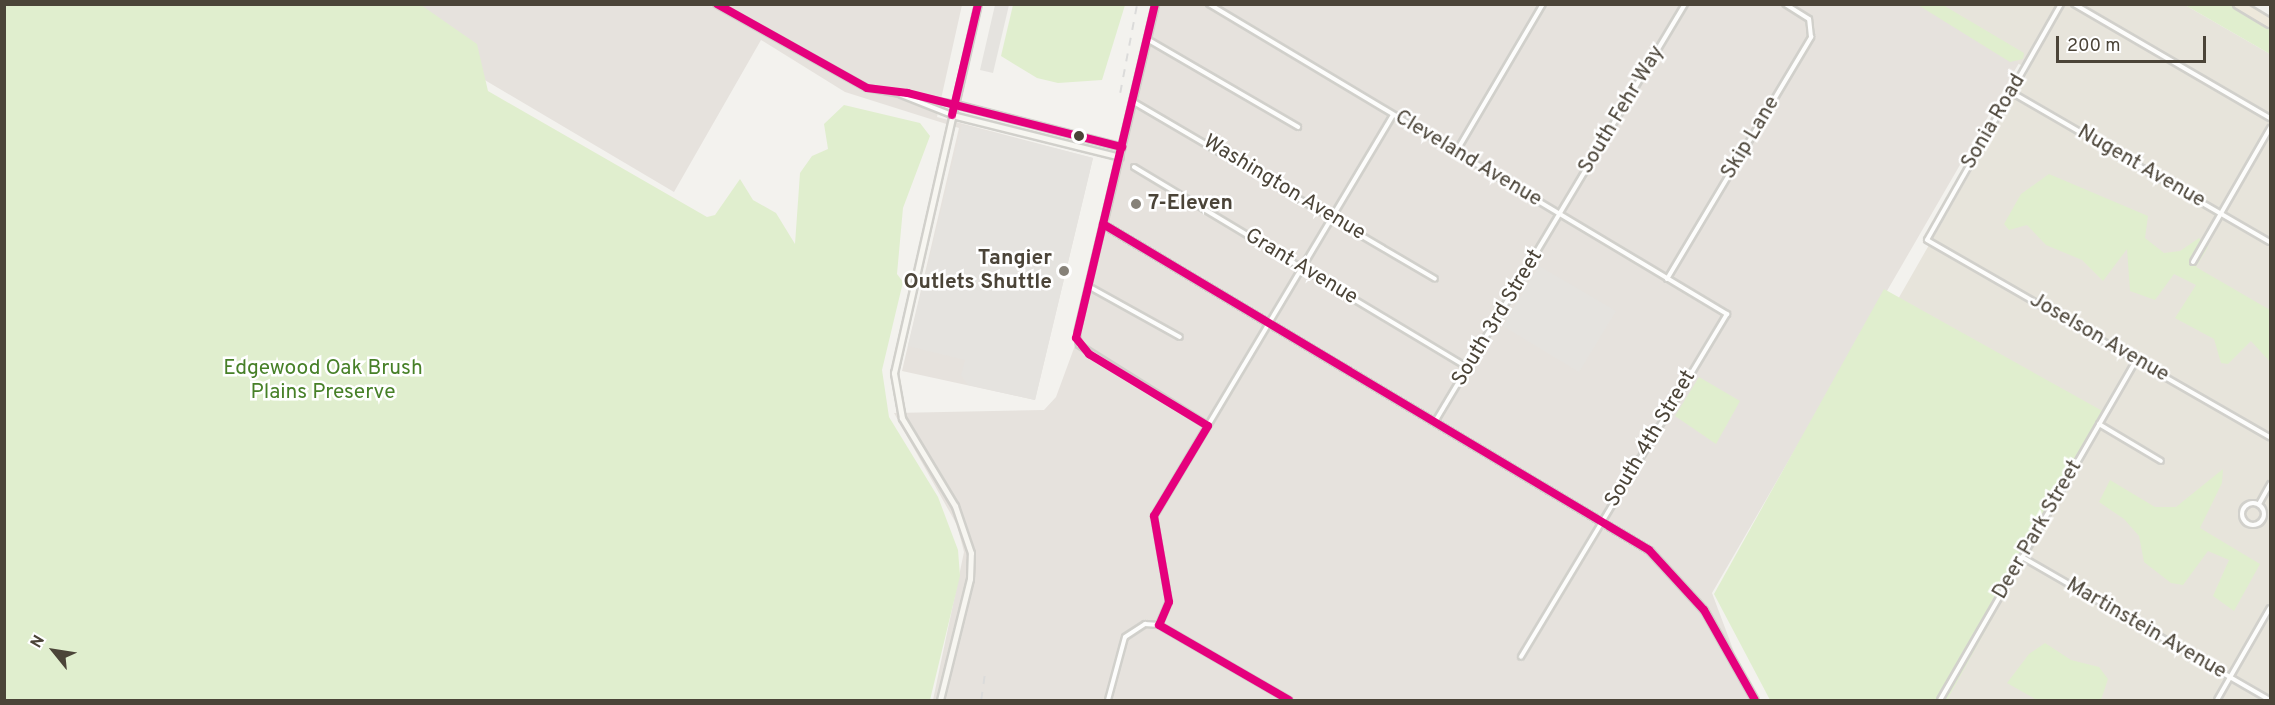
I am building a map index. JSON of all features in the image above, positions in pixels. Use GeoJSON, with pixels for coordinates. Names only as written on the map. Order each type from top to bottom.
{"type":"FeatureCollection","features":[{"type":"Feature","properties":{"kind":"highway"},"geometry":{"type":"LineString","coordinates":[[2238,4],[2271,23]]}},
{"type":"Feature","properties":{"kind":"street"},"geometry":{"type":"LineString","coordinates":[[716,4],[837,74],[952,115],[1120,156]]}},
{"type":"Feature","properties":{"kind":"street"},"geometry":{"type":"LineString","coordinates":[[940,700],[970,579],[971,553],[960,516],[902,418],[894,373],[978,4]]}},
{"type":"Feature","properties":{"kind":"street"},"geometry":{"type":"LineString","coordinates":[[1155,4],[1077,340],[1089,354],[1208,426]]}},
{"type":"Feature","properties":{"kind":"street","name":"Cleveland Avenue"},"geometry":{"type":"LineString","coordinates":[[1209,4],[1727,314]]}},
{"type":"Feature","properties":{"kind":"street"},"geometry":{"type":"LineString","coordinates":[[1456,152],[1544,4]]}},
{"type":"Feature","properties":{"kind":"street","name":"South Fehr Way"},"geometry":{"type":"LineString","coordinates":[[1560,215],[1685,4]]}},
{"type":"Feature","properties":{"kind":"street","name":"Skip Lane"},"geometry":{"type":"LineString","coordinates":[[1667,279],[1811,37],[1809,19],[1785,4]]}},
{"type":"Feature","properties":{"kind":"street","name":"Sonia Road"},"geometry":{"type":"LineString","coordinates":[[1927,240],[2061,4]]}},
{"type":"Feature","properties":{"kind":"street"},"geometry":{"type":"LineString","coordinates":[[2074,4],[2271,118]]}},
{"type":"Feature","properties":{"kind":"street"},"geometry":{"type":"LineString","coordinates":[[1147,39],[1298,127]]}},
{"type":"Feature","properties":{"kind":"street","name":"Nugent Avenue"},"geometry":{"type":"LineString","coordinates":[[2011,92],[2271,242]]}},
{"type":"Feature","properties":{"kind":"street"},"geometry":{"type":"LineString","coordinates":[[901,95],[955,104],[1122,147]]}},
{"type":"Feature","properties":{"kind":"street","name":"Washington Avenue"},"geometry":{"type":"LineString","coordinates":[[1132,101],[1332,216],[1435,279]]}},
{"type":"Feature","properties":{"kind":"street"},"geometry":{"type":"LineString","coordinates":[[1160,625],[1169,602],[1154,516],[1393,115]]}},
{"type":"Feature","properties":{"kind":"street"},"geometry":{"type":"LineString","coordinates":[[2193,262],[2271,128]]}},
{"type":"Feature","properties":{"kind":"street","name":"Grant Avenue"},"geometry":{"type":"LineString","coordinates":[[1134,167],[1468,368]]}},
{"type":"Feature","properties":{"kind":"street","name":"South 3rd Street"},"geometry":{"type":"LineString","coordinates":[[1436,420],[1560,215]]}},
{"type":"Feature","properties":{"kind":"street"},"geometry":{"type":"LineString","coordinates":[[1104,224],[1271,320],[1649,550],[1704,610],[1752,699]]}},
{"type":"Feature","properties":{"kind":"street","name":"Joselson Avenue"},"geometry":{"type":"LineString","coordinates":[[1927,240],[2271,437]]}},
{"type":"Feature","properties":{"kind":"street"},"geometry":{"type":"LineString","coordinates":[[1088,286],[1180,337]]}},
{"type":"Feature","properties":{"kind":"street","name":"South 4th Street"},"geometry":{"type":"LineString","coordinates":[[1521,657],[1727,314]]}},
{"type":"Feature","properties":{"kind":"street","name":"Deer Park Street"},"geometry":{"type":"LineString","coordinates":[[1941,699],[2136,360]]}},
{"type":"Feature","properties":{"kind":"street"},"geometry":{"type":"LineString","coordinates":[[2099,424],[2161,461]]}},
{"type":"Feature","properties":{"kind":"street"},"geometry":{"type":"LineString","coordinates":[[2259,504],[2263,520],[2247,524],[2244,508],[2259,504],[2271,484]]}},
{"type":"Feature","properties":{"kind":"street","name":"Martinstein Avenue"},"geometry":{"type":"LineString","coordinates":[[2022,557],[2270,700]]}},
{"type":"Feature","properties":{"kind":"street"},"geometry":{"type":"LineString","coordinates":[[2217,700],[2271,608]]}},
{"type":"Feature","properties":{"kind":"street"},"geometry":{"type":"LineString","coordinates":[[1108,700],[1121,648],[1133,627],[1160,625],[1289,700]]}},
{"type":"Feature","properties":{"kind":"street"},"geometry":{"type":"LineString","coordinates":[[1941,699],[1947,700]]}},
{"type":"Feature","properties":{"kind":"shaded area"},"geometry":{"type":"Polygon","coordinates":[[[358,5],[962,5],[937,117],[1093,158],[1035,400],[902,371],[959,128],[845,92],[761,40],[674,192],[358,5]]]}},
{"type":"Feature","properties":{"kind":"shaded area"},"geometry":{"type":"Polygon","coordinates":[[[995,5],[1009,5],[993,73],[980,70],[995,5]]]}},
{"type":"Feature","properties":{"kind":"shaded area"},"geometry":{"type":"Polygon","coordinates":[[[1155,5],[1921,5],[2019,63],[1712,593],[1752,700],[933,700],[964,552],[957,525],[894,413],[1044,410],[1056,397],[1077,340],[1155,5]]]}},
{"type":"Feature","properties":{"kind":"shaded area"},"geometry":{"type":"Polygon","coordinates":[[[1921,5],[2185,5],[2270,54],[2270,700],[1932,700],[1897,301],[2029,70],[1921,5]]]}},
{"type":"Feature","properties":{"kind":"shaded area"},"geometry":{"type":"Polygon","coordinates":[[[962,125],[1093,158],[1035,400],[968,385],[961,375],[965,360],[908,346],[962,125]]]}},
{"type":"Feature","properties":{"kind":"shaded area"},"geometry":{"type":"Polygon","coordinates":[[[1539,266],[1616,311],[1579,372],[1503,326],[1539,266]]]}},
{"type":"Feature","properties":{"kind":"green space","name":"Edgewood Oak Brush Plains Preserve"},"geometry":{"type":"Polygon","coordinates":[[[4,5],[421,5],[477,44],[488,91],[707,217],[715,215],[740,179],[753,200],[776,213],[795,244],[800,173],[812,156],[828,149],[824,124],[844,105],[920,123],[930,136],[903,208],[897,274],[903,282],[882,370],[889,417],[938,497],[958,550],[960,576],[930,700],[5,700],[4,5]]]}},
{"type":"Feature","properties":{"kind":"green space"},"geometry":{"type":"Polygon","coordinates":[[[1013,5],[1125,5],[1102,80],[1058,83],[1037,78],[1001,56],[1013,5]]]}},
{"type":"Feature","properties":{"kind":"green space"},"geometry":{"type":"Polygon","coordinates":[[[1918,5],[1943,5],[2024,53],[2023,59],[2010,62],[1918,5]]]}},
{"type":"Feature","properties":{"kind":"green space"},"geometry":{"type":"Polygon","coordinates":[[[2185,5],[2230,5],[2270,28],[2270,54],[2185,5]]]}},
{"type":"Feature","properties":{"kind":"green space"},"geometry":{"type":"Polygon","coordinates":[[[2049,174],[2148,216],[2145,238],[2164,253],[2180,251],[2199,238],[2208,247],[2196,267],[2270,310],[2270,362],[2251,341],[2228,364],[2221,363],[2214,339],[2175,318],[2196,285],[2174,274],[2155,300],[2130,291],[2127,249],[2103,281],[2082,260],[2046,245],[2027,225],[2009,230],[2004,224],[2021,194],[2049,174]]]}},
{"type":"Feature","properties":{"kind":"green space"},"geometry":{"type":"Polygon","coordinates":[[[1884,289],[2106,413],[1947,700],[1770,700],[1714,594],[1884,289]]]}},
{"type":"Feature","properties":{"kind":"green space"},"geometry":{"type":"Polygon","coordinates":[[[1699,377],[1740,401],[1716,444],[1675,416],[1699,377]]]}},
{"type":"Feature","properties":{"kind":"green space"},"geometry":{"type":"Polygon","coordinates":[[[2223,469],[2222,483],[2200,528],[2260,564],[2234,611],[2213,596],[2229,560],[2208,551],[2183,585],[2171,583],[2144,562],[2139,536],[2124,519],[2099,502],[2110,480],[2155,507],[2176,507],[2223,469]]]}},
{"type":"Feature","properties":{"kind":"green space"},"geometry":{"type":"Polygon","coordinates":[[[2045,643],[2071,660],[2099,667],[2108,679],[2101,700],[2037,700],[2007,683],[2029,654],[2045,643]]]}},
{"type":"Feature","properties":{"kind":"railway"},"geometry":{"type":"LineString","coordinates":[[1120,93],[1137,4]]}},
{"type":"Feature","properties":{"kind":"railway"},"geometry":{"type":"LineString","coordinates":[[981,700],[985,671]]}},
{"type":"Feature","properties":{"kind":"transit line"},"geometry":{"type":"LineString","coordinates":[[717,4],[867,88],[908,93],[1122,147]]}},
{"type":"Feature","properties":{"kind":"transit line"},"geometry":{"type":"LineString","coordinates":[[952,115],[978,4]]}},
{"type":"Feature","properties":{"kind":"transit line"},"geometry":{"type":"LineString","coordinates":[[1155,4],[1076,338],[1089,354],[1208,426],[1154,516],[1169,602],[1159,625],[1289,700]]}},
{"type":"Feature","properties":{"kind":"transit line"},"geometry":{"type":"LineString","coordinates":[[1103,224],[1649,550],[1704,610],[1755,700]]}},
{"type":"Feature","properties":{"kind":"place","name":"7-Eleven"},"geometry":{"type":"Point","coordinates":[1136,204]}},
{"type":"Feature","properties":{"kind":"place","name":"Tangier Outlets Shuttle"},"geometry":{"type":"Point","coordinates":[1064,271]}}]}
